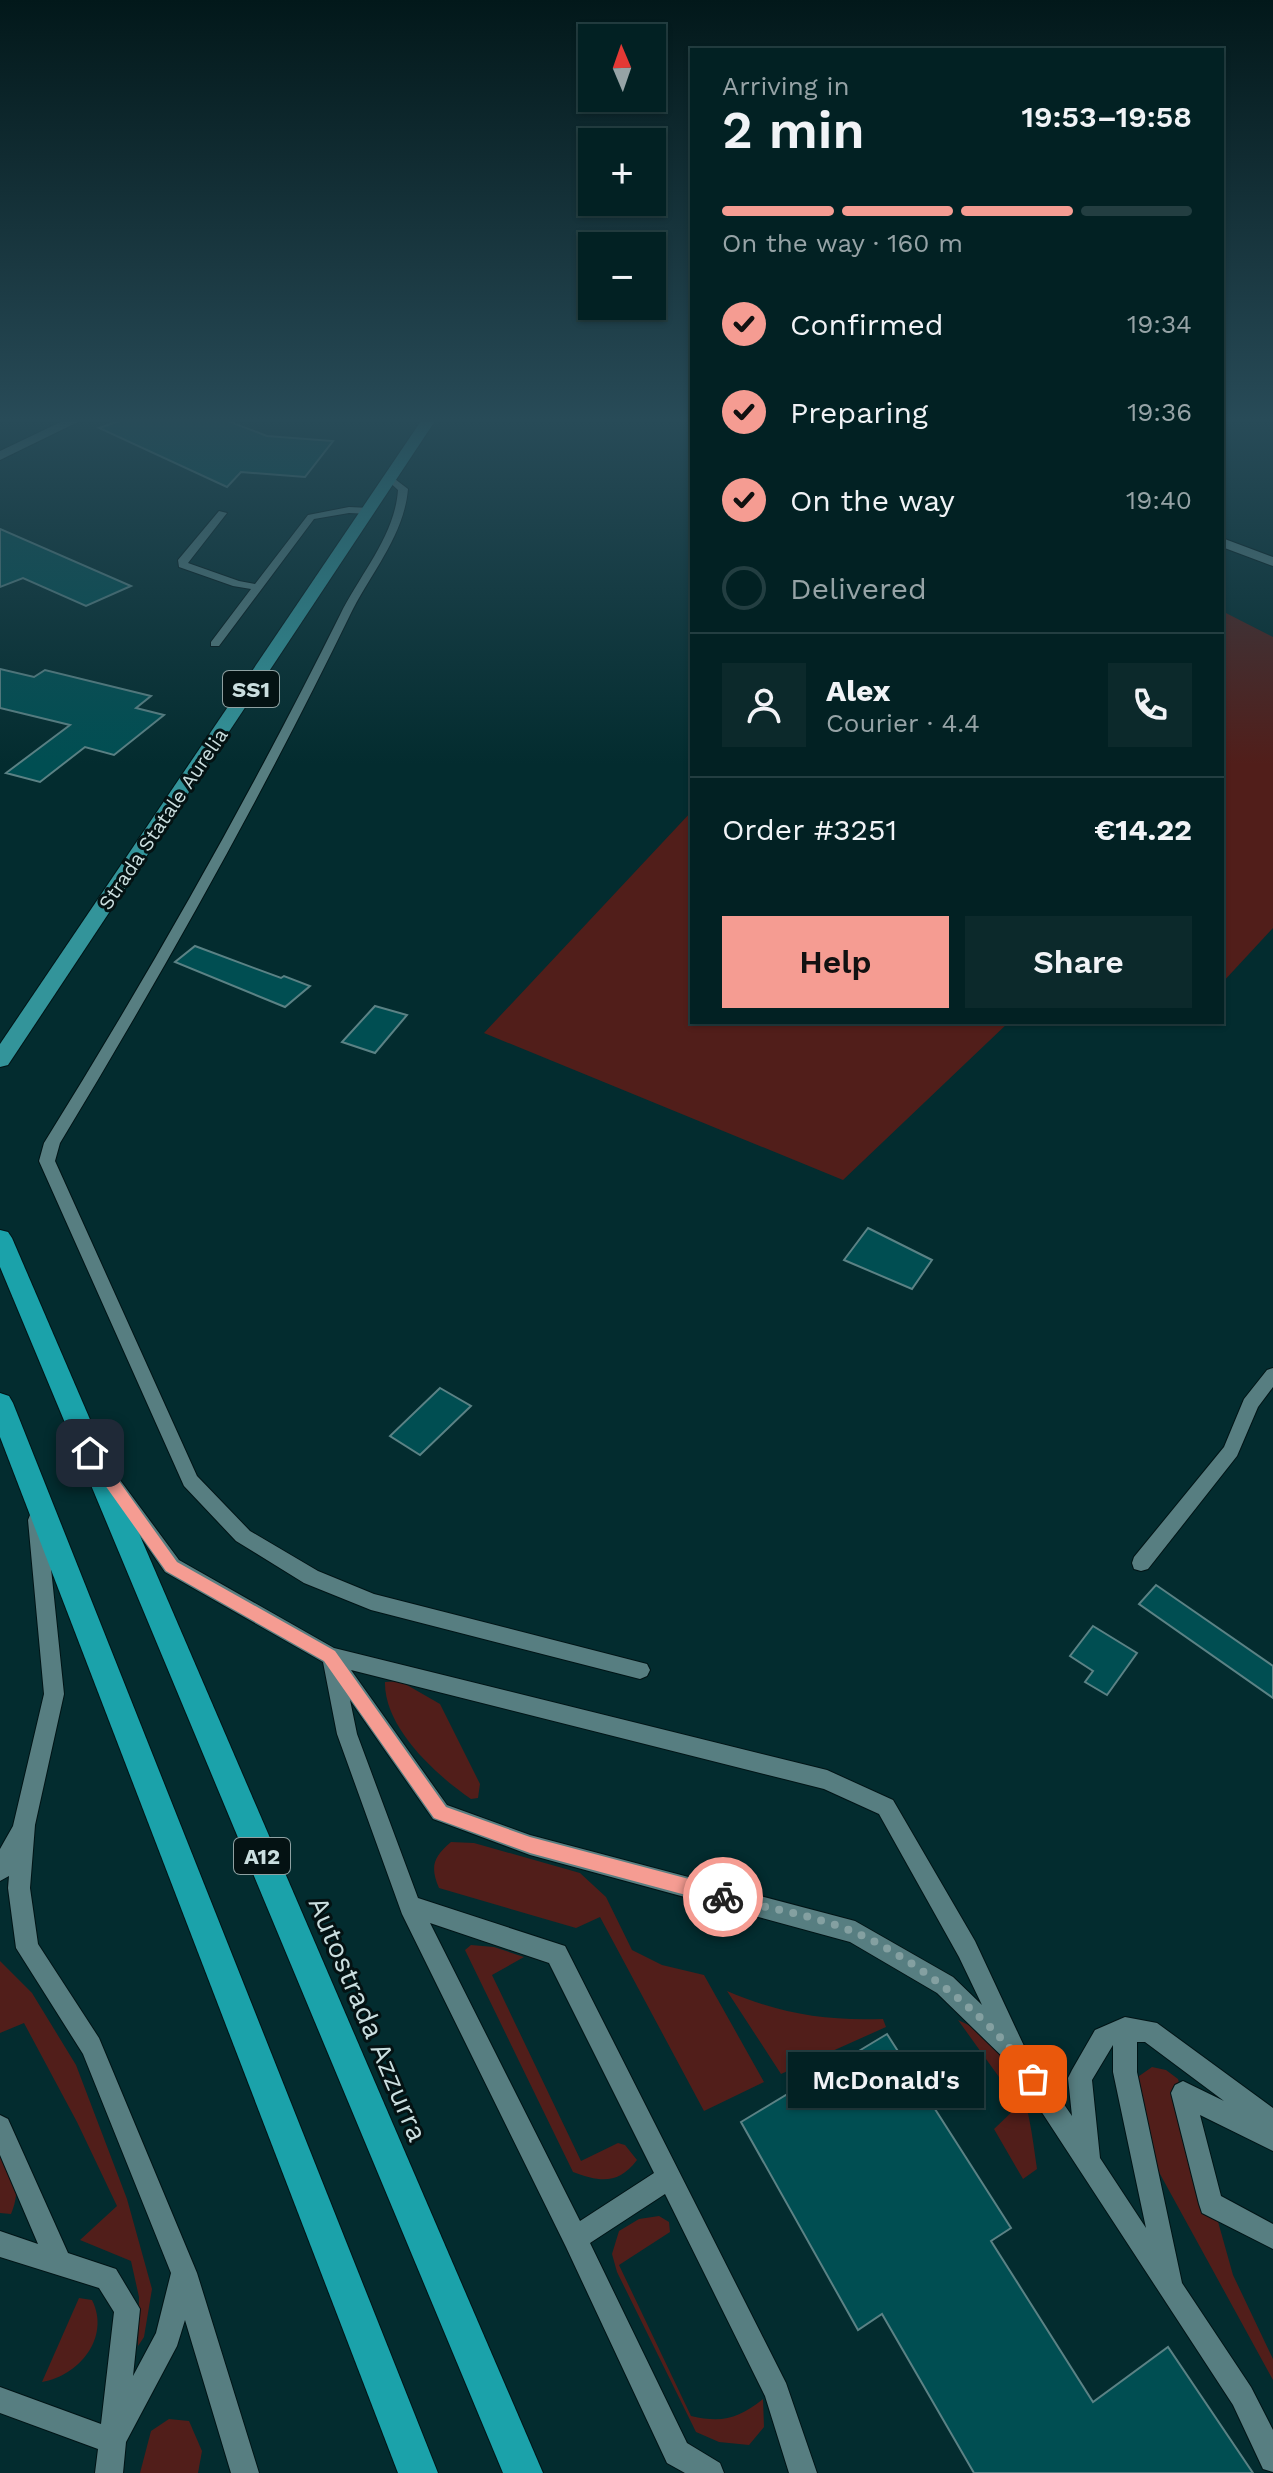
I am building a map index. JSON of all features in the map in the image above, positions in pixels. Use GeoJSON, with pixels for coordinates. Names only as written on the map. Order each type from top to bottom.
{"type":"FeatureCollection","features":[{"type":"Feature","properties":{"kind":"highway","name":"Autostrada Azzurra"},"geometry":{"type":"LineString","coordinates":[[0,1238],[523,2473]]}},
{"type":"Feature","properties":{"kind":"highway"},"geometry":{"type":"LineString","coordinates":[[0,1403],[418,2473]]}},
{"type":"Feature","properties":{"kind":"main road","name":"Strada Statale Aurelia"},"geometry":{"type":"LineString","coordinates":[[0,1060],[355,533]]}},
{"type":"Feature","properties":{"kind":"street"},"geometry":{"type":"LineString","coordinates":[[1224,543],[1273,562]]}},
{"type":"Feature","properties":{"kind":"lane"},"geometry":{"type":"LineString","coordinates":[[205,533],[183,560],[183,565],[213,577],[258,587]]}},
{"type":"Feature","properties":{"kind":"lane"},"geometry":{"type":"LineString","coordinates":[[215,644],[299,533]]}},
{"type":"Feature","properties":{"kind":"lane"},"geometry":{"type":"LineString","coordinates":[[391,533],[357,590],[251,800],[52,1143],[47,1161],[190,1481],[243,1536],[311,1577],[371,1602],[640,1670]]}},
{"type":"Feature","properties":{"kind":"lane"},"geometry":{"type":"LineString","coordinates":[[1141,1563],[1231,1451],[1250,1404],[1273,1375]]}},
{"type":"Feature","properties":{"kind":"lane"},"geometry":{"type":"LineString","coordinates":[[90,1453],[172,1566],[330,1656],[827,1780],[886,1807],[967,1949],[1019,2057],[1242,2396],[1273,2459]]}},
{"type":"Feature","properties":{"kind":"lane"},"geometry":{"type":"LineString","coordinates":[[35,1494],[54,1694],[24,1825],[19,1888],[27,1948],[91,2046],[184,2273],[245,2473]]}},
{"type":"Feature","properties":{"kind":"lane"},"geometry":{"type":"LineString","coordinates":[[330,1656],[347,1734],[410,1906],[575,2238],[677,2453],[710,2473]]}},
{"type":"Feature","properties":{"kind":"lane"},"geometry":{"type":"LineString","coordinates":[[330,1656],[440,1812],[530,1845],[855,1932],[945,1985],[1019,2057]]}},
{"type":"Feature","properties":{"kind":"lane"},"geometry":{"type":"LineString","coordinates":[[0,1871],[24,1825]]}},
{"type":"Feature","properties":{"kind":"lane"},"geometry":{"type":"LineString","coordinates":[[410,1906],[557,1954],[777,2392],[803,2473]]}},
{"type":"Feature","properties":{"kind":"lane"},"geometry":{"type":"LineString","coordinates":[[1089,2167],[1080,2078],[1103,2038],[1125,2029],[1149,2031],[1273,2123]]}},
{"type":"Feature","properties":{"kind":"lane"},"geometry":{"type":"LineString","coordinates":[[1125,2029],[1125,2072],[1172,2292]]}},
{"type":"Feature","properties":{"kind":"lane"},"geometry":{"type":"LineString","coordinates":[[1269,2240],[1211,2204],[1183,2093],[1273,2139]]}},
{"type":"Feature","properties":{"kind":"lane"},"geometry":{"type":"LineString","coordinates":[[0,2127],[58,2260]]}},
{"type":"Feature","properties":{"kind":"lane"},"geometry":{"type":"LineString","coordinates":[[575,2238],[668,2178]]}},
{"type":"Feature","properties":{"kind":"lane"},"geometry":{"type":"LineString","coordinates":[[0,2244],[107,2278],[127,2309],[109,2473]]}},
{"type":"Feature","properties":{"kind":"lane"},"geometry":{"type":"LineString","coordinates":[[112,2441],[168,2337],[184,2273]]}},
{"type":"Feature","properties":{"kind":"lane"},"geometry":{"type":"LineString","coordinates":[[0,2400],[112,2441]]}},
{"type":"Feature","properties":{"kind":"shaded area"},"geometry":{"type":"Polygon","coordinates":[[[1224,612],[1273,637],[1273,928],[1224,981],[1224,612]]]}},
{"type":"Feature","properties":{"kind":"shaded area"},"geometry":{"type":"Polygon","coordinates":[[[690,813],[690,1024],[1007,1024],[843,1180],[484,1033],[690,813]]]}},
{"type":"Feature","properties":{"kind":"shaded area"},"geometry":{"type":"Polygon","coordinates":[[[400,1681],[440,1704],[480,1784],[478,1798],[471,1799],[428,1764],[403,1733],[387,1699],[385,1682],[400,1681]]]}},
{"type":"Feature","properties":{"kind":"shaded area"},"geometry":{"type":"Polygon","coordinates":[[[451,1842],[474,1843],[580,1873],[606,1897],[632,1950],[662,1965],[704,1975],[764,2082],[704,2111],[600,1917],[576,1928],[439,1888],[435,1863],[451,1842]]]}},
{"type":"Feature","properties":{"kind":"shaded area"},"geometry":{"type":"Polygon","coordinates":[[[471,1945],[494,1947],[524,1957],[492,1975],[581,2161],[618,2143],[625,2145],[637,2160],[623,2174],[600,2179],[573,2172],[465,1950],[471,1945]]]}},
{"type":"Feature","properties":{"kind":"shaded area"},"geometry":{"type":"Polygon","coordinates":[[[0,1961],[32,1993],[76,2065],[127,2199],[152,2289],[144,2337],[138,2346],[139,2297],[131,2261],[80,2240],[117,2206],[24,2023],[0,2033],[0,1961]]]}},
{"type":"Feature","properties":{"kind":"shaded area"},"geometry":{"type":"Polygon","coordinates":[[[727,1991],[804,2014],[842,2019],[883,2019],[886,2027],[781,2074],[727,1991]]]}},
{"type":"Feature","properties":{"kind":"shaded area"},"geometry":{"type":"Polygon","coordinates":[[[958,2020],[980,2032],[996,2046],[1018,2081],[1030,2123],[1037,2169],[1023,2179],[994,2129],[1019,2105],[958,2020]]]}},
{"type":"Feature","properties":{"kind":"shaded area"},"geometry":{"type":"Polygon","coordinates":[[[1152,2067],[1166,2070],[1178,2079],[1233,2275],[1273,2359],[1273,2380],[1160,2174],[1134,2104],[1132,2081],[1152,2067]]]}},
{"type":"Feature","properties":{"kind":"shaded area"},"geometry":{"type":"Polygon","coordinates":[[[0,2146],[16,2187],[11,2214],[0,2213],[0,2146]]]}},
{"type":"Feature","properties":{"kind":"shaded area"},"geometry":{"type":"Polygon","coordinates":[[[659,2216],[669,2222],[670,2232],[619,2265],[691,2416],[729,2418],[763,2399],[764,2427],[749,2445],[719,2442],[696,2432],[617,2272],[612,2254],[619,2231],[639,2219],[659,2216]]]}},
{"type":"Feature","properties":{"kind":"shaded area"},"geometry":{"type":"Polygon","coordinates":[[[79,2298],[92,2300],[97,2314],[94,2341],[88,2353],[68,2372],[42,2382],[79,2298]]]}},
{"type":"Feature","properties":{"kind":"shaded area"},"geometry":{"type":"Polygon","coordinates":[[[169,2419],[189,2421],[202,2451],[198,2473],[140,2473],[151,2431],[169,2419]]]}},
{"type":"Feature","properties":{"kind":"building"},"geometry":{"type":"Polygon","coordinates":[[[0,533],[10,533],[131,586],[86,606],[23,578],[0,587],[0,533]]]}},
{"type":"Feature","properties":{"kind":"building"},"geometry":{"type":"Polygon","coordinates":[[[0,669],[34,677],[45,670],[151,696],[136,708],[164,715],[114,755],[85,747],[40,782],[6,773],[70,725],[0,708],[0,669]]]}},
{"type":"Feature","properties":{"kind":"building"},"geometry":{"type":"Polygon","coordinates":[[[195,946],[310,986],[285,1007],[175,962],[195,946]]]}},
{"type":"Feature","properties":{"kind":"building"},"geometry":{"type":"Polygon","coordinates":[[[375,1006],[407,1015],[375,1053],[342,1042],[375,1006]]]}},
{"type":"Feature","properties":{"kind":"building"},"geometry":{"type":"Polygon","coordinates":[[[868,1228],[932,1260],[912,1289],[844,1260],[868,1228]]]}},
{"type":"Feature","properties":{"kind":"building"},"geometry":{"type":"Polygon","coordinates":[[[440,1388],[471,1406],[420,1455],[390,1436],[440,1388]]]}},
{"type":"Feature","properties":{"kind":"building"},"geometry":{"type":"Polygon","coordinates":[[[1156,1585],[1273,1666],[1273,1698],[1139,1604],[1156,1585]]]}},
{"type":"Feature","properties":{"kind":"building"},"geometry":{"type":"Polygon","coordinates":[[[1093,1626],[1137,1653],[1107,1695],[1085,1682],[1093,1671],[1070,1656],[1093,1626]]]}},
{"type":"Feature","properties":{"kind":"building"},"geometry":{"type":"Polygon","coordinates":[[[887,2034],[1011,2228],[991,2241],[1093,2402],[1168,2347],[1253,2473],[974,2473],[882,2314],[858,2330],[741,2122],[887,2034]]]}},
{"type":"Feature","properties":{"kind":"way so far"},"geometry":{"type":"LineString","coordinates":[[723,1897],[855,1932],[945,1985],[1019,2057],[1033,2079]]}},
{"type":"Feature","properties":{"kind":"place","name":"McDonald's"},"geometry":{"type":"Point","coordinates":[1033,2079]}},
{"type":"Feature","properties":{"kind":"route"},"geometry":{"type":"LineString","coordinates":[[90,1453],[172,1566],[330,1656],[440,1812],[530,1845],[723,1897]]}}]}
